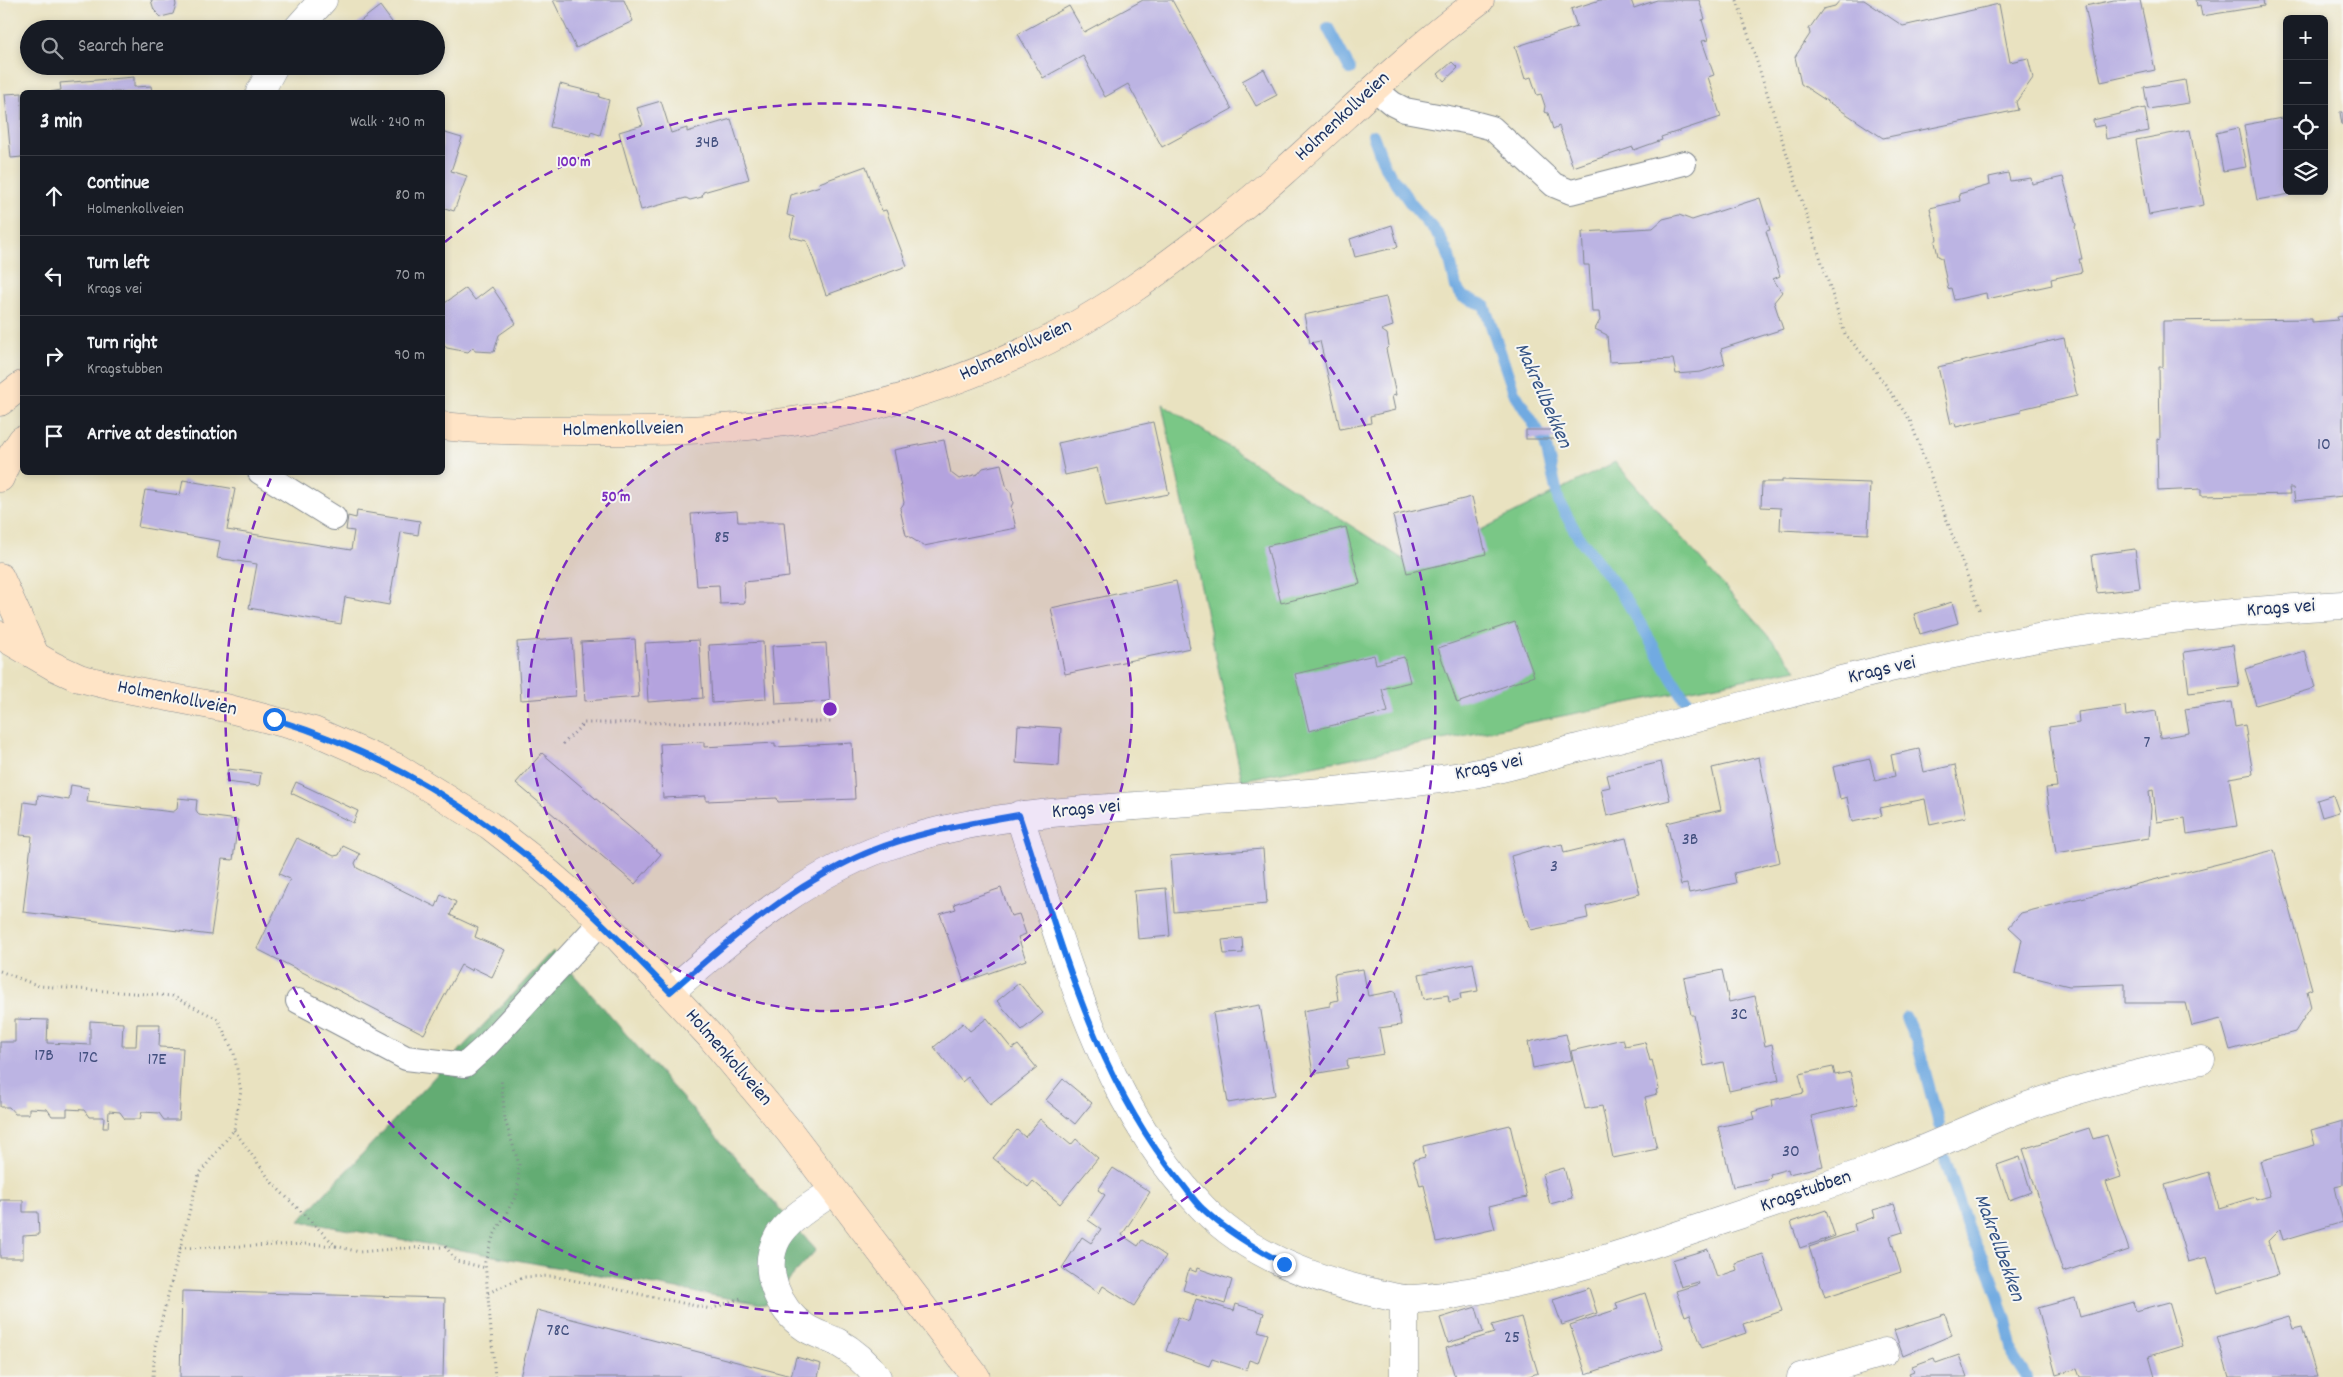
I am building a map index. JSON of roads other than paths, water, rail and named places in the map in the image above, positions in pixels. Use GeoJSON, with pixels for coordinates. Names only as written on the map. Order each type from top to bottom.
{"type":"FeatureCollection","features":[{"type":"Feature","properties":{"kind":"main road","name":"Holmenkollveien"},"geometry":{"type":"LineString","coordinates":[[445,426],[480,430],[659,432],[774,424],[831,415],[884,403],[938,386],[1038,345],[1131,290],[1224,222],[1272,182],[1373,88],[1441,29],[1480,0]]}},
{"type":"Feature","properties":{"kind":"main road"},"geometry":{"type":"LineString","coordinates":[[0,402],[20,387]]}},
{"type":"Feature","properties":{"kind":"main road"},"geometry":{"type":"LineString","coordinates":[[0,478],[6,464],[20,443]]}},
{"type":"Feature","properties":{"kind":"main road"},"geometry":{"type":"LineString","coordinates":[[0,577],[35,654]]}},
{"type":"Feature","properties":{"kind":"main road","name":"Holmenkollveien"},"geometry":{"type":"LineString","coordinates":[[0,635],[53,666],[79,678],[236,710],[314,731],[396,767],[489,825],[530,857],[601,922],[670,992],[759,1094],[976,1377]]}},
{"type":"Feature","properties":{"kind":"street"},"geometry":{"type":"LineString","coordinates":[[305,20],[323,0]]}},
{"type":"Feature","properties":{"kind":"street"},"geometry":{"type":"LineString","coordinates":[[261,90],[269,75]]}},
{"type":"Feature","properties":{"kind":"street","name":"Krags vei"},"geometry":{"type":"LineString","coordinates":[[670,992],[773,906],[810,882],[849,861],[899,842],[955,826],[1019,815],[1385,785],[1472,774],[1704,717],[1845,679],[1993,646],[2182,616],[2343,605]]}},
{"type":"Feature","properties":{"kind":"street","name":"Kragstubben"},"geometry":{"type":"LineString","coordinates":[[1019,815],[1086,1014],[1107,1064],[1137,1120],[1165,1163],[1203,1209],[1241,1239],[1284,1264],[1346,1286],[1404,1299],[1453,1295],[1534,1281],[1637,1250],[1882,1166],[2009,1113],[2079,1091],[2202,1060]]}},
{"type":"Feature","properties":{"kind":"street"},"geometry":{"type":"LineString","coordinates":[[833,1191],[791,1222],[777,1238],[772,1255],[774,1286],[779,1300],[788,1313],[806,1328],[837,1342],[857,1355],[877,1377]]}},
{"type":"Feature","properties":{"kind":"street"},"geometry":{"type":"LineString","coordinates":[[1404,1299],[1404,1377]]}},
{"type":"Feature","properties":{"kind":"street"},"geometry":{"type":"LineString","coordinates":[[1800,1377],[1885,1352]]}},
{"type":"Feature","properties":{"kind":"lane"},"geometry":{"type":"LineString","coordinates":[[1373,88],[1393,104],[1405,110],[1492,128],[1554,186],[1571,192],[1684,163]]}},
{"type":"Feature","properties":{"kind":"lane"},"geometry":{"type":"LineString","coordinates":[[265,475],[334,518]]}},
{"type":"Feature","properties":{"kind":"lane"},"geometry":{"type":"LineString","coordinates":[[298,1001],[406,1058],[465,1065],[487,1045],[601,922]]}},
{"type":"Feature","properties":{"kind":"waterway","name":"Makrellbekken"},"geometry":{"type":"LineString","coordinates":[[1328,28],[1350,69]]}},
{"type":"Feature","properties":{"kind":"waterway","name":"Makrellbekken"},"geometry":{"type":"LineString","coordinates":[[1373,135],[1385,167],[1412,205],[1439,236],[1449,256],[1456,287],[1463,297],[1484,305],[1514,392],[1545,442],[1559,502],[1578,536],[1625,598],[1683,697],[1692,705]]}},
{"type":"Feature","properties":{"kind":"waterway","name":"Makrellbekken"},"geometry":{"type":"LineString","coordinates":[[1906,1018],[1917,1042],[1939,1124]]}},
{"type":"Feature","properties":{"kind":"waterway","name":"Makrellbekken"},"geometry":{"type":"LineString","coordinates":[[1945,1159],[1968,1229],[1991,1275],[2006,1320],[2014,1357],[2027,1377]]}}]}
